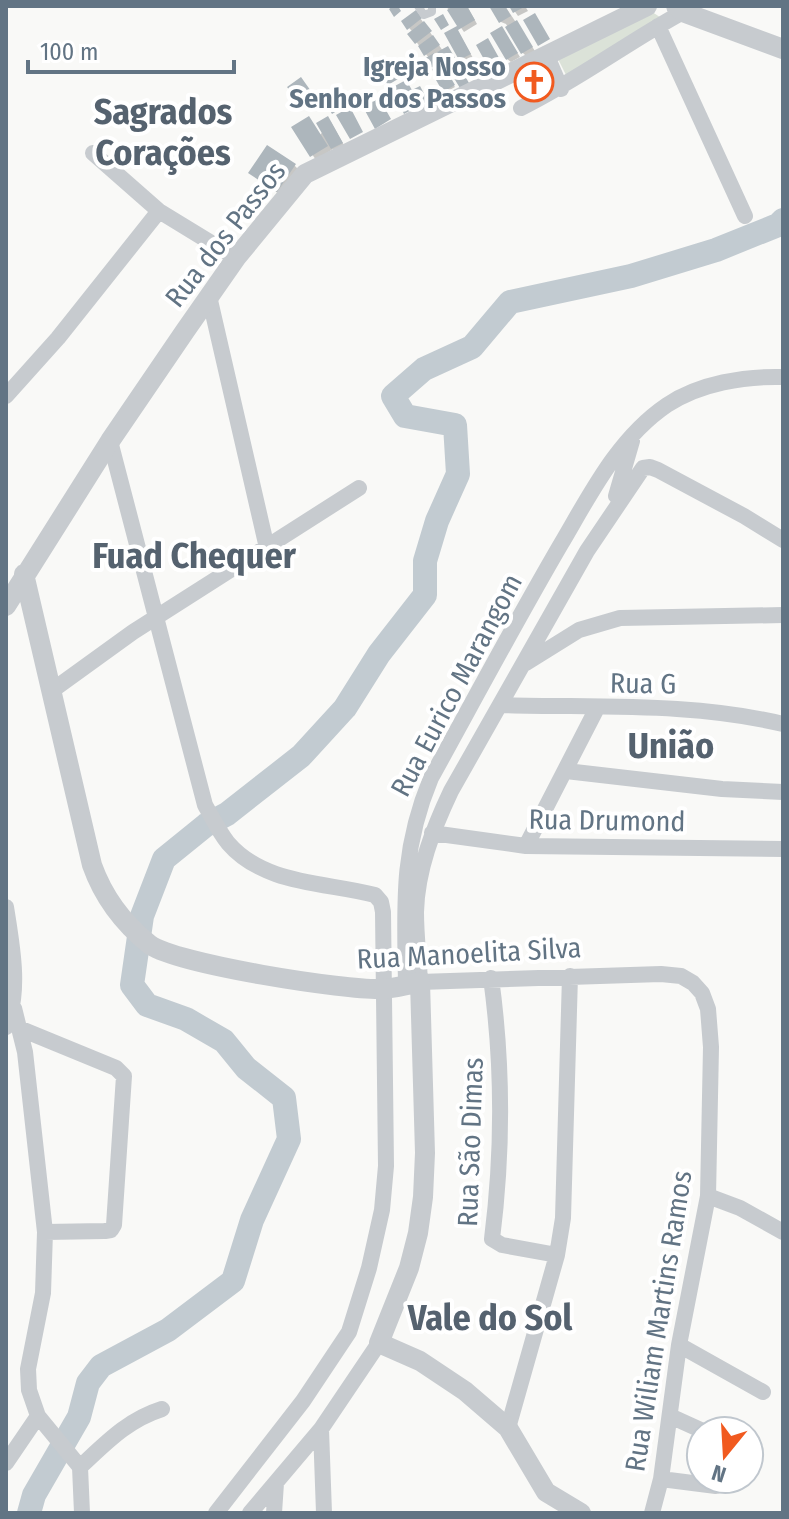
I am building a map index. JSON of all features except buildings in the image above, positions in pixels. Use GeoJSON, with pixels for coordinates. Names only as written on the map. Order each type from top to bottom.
{"type":"FeatureCollection","features":[{"type":"Feature","properties":{"kind":"street","name":"Rua dos Passos"},"geometry":{"type":"LineString","coordinates":[[6,606],[110,441],[209,296],[305,174],[647,6]]}},
{"type":"Feature","properties":{"kind":"street"},"geometry":{"type":"LineString","coordinates":[[521,108],[561,89],[680,9],[783,49]]}},
{"type":"Feature","properties":{"kind":"street"},"geometry":{"type":"LineString","coordinates":[[658,26],[745,216]]}},
{"type":"Feature","properties":{"kind":"street"},"geometry":{"type":"LineString","coordinates":[[546,54],[561,89]]}},
{"type":"Feature","properties":{"kind":"street"},"geometry":{"type":"LineString","coordinates":[[93,153],[159,211],[236,258]]}},
{"type":"Feature","properties":{"kind":"street"},"geometry":{"type":"LineString","coordinates":[[6,396],[58,338],[159,211]]}},
{"type":"Feature","properties":{"kind":"street"},"geometry":{"type":"LineString","coordinates":[[209,296],[267,548]]}},
{"type":"Feature","properties":{"kind":"street","name":"Rua Eurico Marangom"},"geometry":{"type":"LineString","coordinates":[[413,984],[407,861],[419,807],[431,778],[528,600],[610,462],[667,405],[701,389],[748,376],[783,377]]}},
{"type":"Feature","properties":{"kind":"street"},"geometry":{"type":"LineString","coordinates":[[611,512],[633,436]]}},
{"type":"Feature","properties":{"kind":"street"},"geometry":{"type":"LineString","coordinates":[[110,441],[205,805],[226,841],[244,859],[263,870],[300,882],[375,895],[381,902],[386,1166],[369,1268],[349,1332],[303,1401],[216,1513]]}},
{"type":"Feature","properties":{"kind":"street","name":"Rua Eurico Marangom"},"geometry":{"type":"LineString","coordinates":[[413,984],[419,887],[432,833],[451,791],[611,512],[638,473],[643,468],[658,470],[783,540]]}},
{"type":"Feature","properties":{"kind":"street"},"geometry":{"type":"LineString","coordinates":[[24,574],[50,692],[133,632],[359,488]]}},
{"type":"Feature","properties":{"kind":"street"},"geometry":{"type":"LineString","coordinates":[[524,664],[579,630],[620,618],[783,615]]}},
{"type":"Feature","properties":{"kind":"street","name":"Rua Manoelita Silva"},"geometry":{"type":"LineString","coordinates":[[50,692],[99,887],[150,945],[169,955],[340,987],[383,989],[491,978],[671,975],[693,983],[702,993]]}},
{"type":"Feature","properties":{"kind":"street","name":"Rua G"},"geometry":{"type":"LineString","coordinates":[[501,705],[691,709],[783,724]]}},
{"type":"Feature","properties":{"kind":"street"},"geometry":{"type":"LineString","coordinates":[[526,846],[597,708]]}},
{"type":"Feature","properties":{"kind":"street"},"geometry":{"type":"LineString","coordinates":[[566,771],[722,789],[783,792]]}},
{"type":"Feature","properties":{"kind":"street","name":"Rua Drumond"},"geometry":{"type":"LineString","coordinates":[[432,833],[526,846],[783,849]]}},
{"type":"Feature","properties":{"kind":"street"},"geometry":{"type":"LineString","coordinates":[[6,907],[10,930],[14,1028],[45,1232],[43,1293],[28,1380],[43,1422],[76,1462],[82,1513]]}},
{"type":"Feature","properties":{"kind":"street"},"geometry":{"type":"LineString","coordinates":[[508,1428],[557,1255],[566,1195],[570,976]]}},
{"type":"Feature","properties":{"kind":"street","name":"Rua São Dimas"},"geometry":{"type":"LineString","coordinates":[[491,978],[501,1090],[492,1239],[502,1245],[557,1255]]}},
{"type":"Feature","properties":{"kind":"street"},"geometry":{"type":"LineString","coordinates":[[250,1513],[321,1429],[379,1343],[409,1268],[418,1233],[425,1153],[413,984]]}},
{"type":"Feature","properties":{"kind":"street","name":"Rua Wiliam Martins Ramos"},"geometry":{"type":"LineString","coordinates":[[652,1513],[661,1479],[679,1345],[708,1196],[711,1047],[708,1009],[702,993]]}},
{"type":"Feature","properties":{"kind":"street"},"geometry":{"type":"LineString","coordinates":[[14,1028],[116,1068],[124,1076],[114,1225],[111,1230],[105,1231],[45,1232]]}},
{"type":"Feature","properties":{"kind":"street"},"geometry":{"type":"LineString","coordinates":[[708,1196],[740,1208],[783,1232]]}},
{"type":"Feature","properties":{"kind":"street"},"geometry":{"type":"LineString","coordinates":[[379,1343],[442,1373],[508,1428],[546,1492],[581,1513]]}},
{"type":"Feature","properties":{"kind":"street"},"geometry":{"type":"LineString","coordinates":[[679,1345],[763,1392]]}},
{"type":"Feature","properties":{"kind":"street"},"geometry":{"type":"LineString","coordinates":[[76,1462],[142,1415],[162,1409]]}},
{"type":"Feature","properties":{"kind":"street"},"geometry":{"type":"LineString","coordinates":[[670,1416],[685,1423]]}},
{"type":"Feature","properties":{"kind":"street"},"geometry":{"type":"LineString","coordinates":[[6,1463],[43,1422]]}},
{"type":"Feature","properties":{"kind":"street"},"geometry":{"type":"LineString","coordinates":[[321,1429],[324,1513]]}},
{"type":"Feature","properties":{"kind":"street"},"geometry":{"type":"LineString","coordinates":[[661,1479],[685,1482]]}},
{"type":"Feature","properties":{"kind":"street"},"geometry":{"type":"LineString","coordinates":[[274,1513],[276,1482]]}},
{"type":"Feature","properties":{"kind":"lane"},"geometry":{"type":"LineString","coordinates":[[418,6],[424,15],[432,9]]}},
{"type":"Feature","properties":{"kind":"shaded area"},"geometry":{"type":"Polygon","coordinates":[[[649,10],[663,19],[568,79],[557,57],[649,10]]]}},
{"type":"Feature","properties":{"kind":"waterway"},"geometry":{"type":"LineString","coordinates":[[29,1513],[34,1495],[79,1417],[88,1383],[101,1366],[168,1330],[233,1281],[252,1220],[289,1139],[284,1098],[246,1068],[224,1041],[186,1019],[147,1005],[132,985],[142,916],[164,859],[301,756],[345,708],[379,654],[425,595],[425,561],[437,521],[458,474],[455,425],[405,416],[393,396],[424,369],[472,347],[510,302],[631,276],[716,250],[778,225],[783,220]]}},
{"type":"Feature","properties":{"kind":"place","name":"Igreja Nosso Senhor dos Passos"},"geometry":{"type":"Point","coordinates":[534,82]}},
{"type":"Feature","properties":{"kind":"district","name":"Sagrados Corações"},"geometry":{"type":"Point","coordinates":[163,132]}},
{"type":"Feature","properties":{"kind":"district","name":"Fuad Chequer"},"geometry":{"type":"Point","coordinates":[194,555]}},
{"type":"Feature","properties":{"kind":"district","name":"União"},"geometry":{"type":"Point","coordinates":[671,745]}},
{"type":"Feature","properties":{"kind":"district","name":"Vale do Sol"},"geometry":{"type":"Point","coordinates":[490,1317]}}]}
